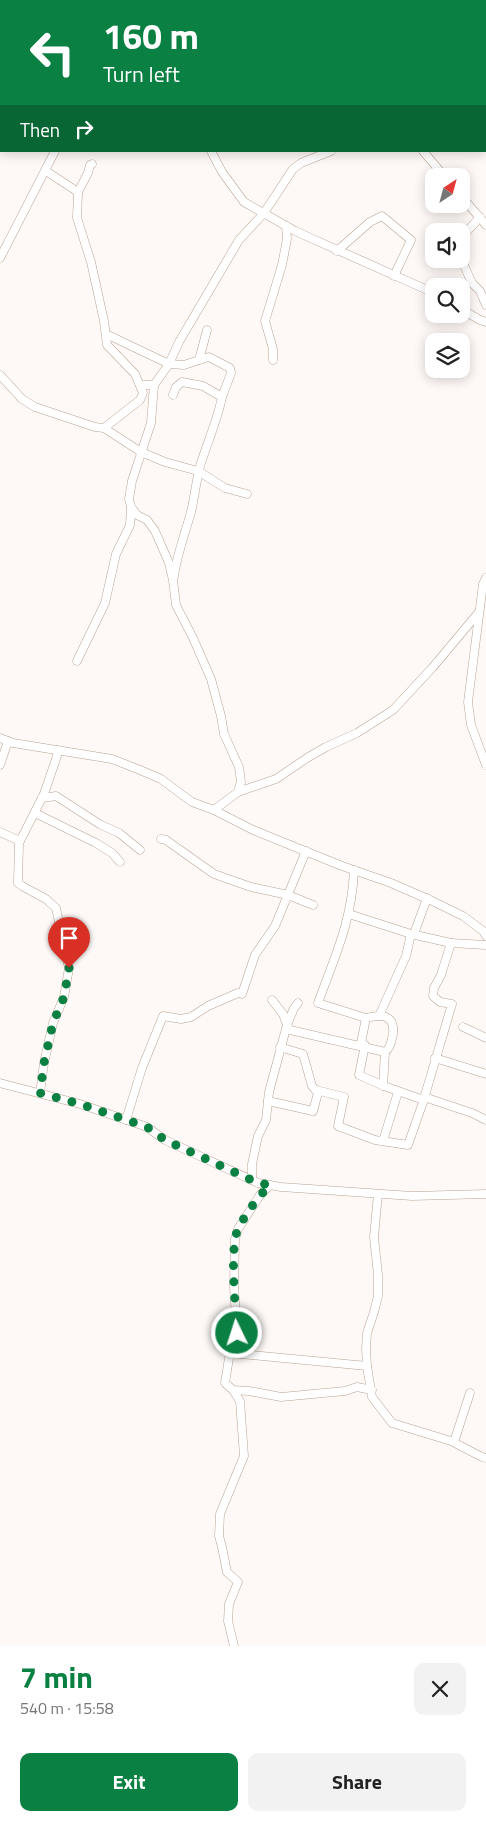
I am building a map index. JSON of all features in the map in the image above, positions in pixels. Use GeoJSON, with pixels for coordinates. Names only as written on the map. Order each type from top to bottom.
{"type":"FeatureCollection","features":[{"type":"Feature","properties":{"kind":"street"},"geometry":{"type":"LineString","coordinates":[[0,258],[55,152]]}},
{"type":"Feature","properties":{"kind":"street"},"geometry":{"type":"LineString","coordinates":[[212,152],[222,172],[244,202],[286,226],[337,251],[425,290]]}},
{"type":"Feature","properties":{"kind":"street"},"geometry":{"type":"LineString","coordinates":[[77,660],[105,603],[116,554],[130,525],[131,507],[129,499],[132,481],[151,424],[154,385],[169,364],[179,342],[239,240],[264,213],[293,169],[301,163],[328,152]]}},
{"type":"Feature","properties":{"kind":"street"},"geometry":{"type":"LineString","coordinates":[[424,152],[437,168]]}},
{"type":"Feature","properties":{"kind":"street"},"geometry":{"type":"LineString","coordinates":[[92,164],[78,192],[77,218],[91,262],[108,345],[135,374],[143,393],[140,400],[104,428]]}},
{"type":"Feature","properties":{"kind":"street"},"geometry":{"type":"LineString","coordinates":[[46,171],[78,192]]}},
{"type":"Feature","properties":{"kind":"street"},"geometry":{"type":"LineString","coordinates":[[470,206],[486,225]]}},
{"type":"Feature","properties":{"kind":"street"},"geometry":{"type":"LineString","coordinates":[[337,251],[370,222],[382,216],[411,240],[394,276]]}},
{"type":"Feature","properties":{"kind":"street"},"geometry":{"type":"LineString","coordinates":[[470,228],[480,217]]}},
{"type":"Feature","properties":{"kind":"street"},"geometry":{"type":"LineString","coordinates":[[273,360],[273,348],[265,322],[282,265],[287,239],[286,226]]}},
{"type":"Feature","properties":{"kind":"street"},"geometry":{"type":"LineString","coordinates":[[465,268],[472,283],[480,291],[486,305]]}},
{"type":"Feature","properties":{"kind":"street"},"geometry":{"type":"LineString","coordinates":[[470,313],[484,320]]}},
{"type":"Feature","properties":{"kind":"street"},"geometry":{"type":"LineString","coordinates":[[198,360],[207,330]]}},
{"type":"Feature","properties":{"kind":"street"},"geometry":{"type":"LineString","coordinates":[[106,334],[169,364],[184,365],[209,357],[230,368],[231,372],[222,397],[220,411],[212,427],[198,471],[191,511],[177,557],[173,580]]}},
{"type":"Feature","properties":{"kind":"street"},"geometry":{"type":"LineString","coordinates":[[0,375],[22,399],[34,407],[95,427],[104,428],[141,452],[165,462],[198,471],[225,488],[247,494]]}},
{"type":"Feature","properties":{"kind":"street"},"geometry":{"type":"LineString","coordinates":[[174,395],[176,387],[182,382],[203,386],[222,397]]}},
{"type":"Feature","properties":{"kind":"street"},"geometry":{"type":"LineString","coordinates":[[140,385],[154,385]]}},
{"type":"Feature","properties":{"kind":"street"},"geometry":{"type":"LineString","coordinates":[[131,507],[137,515],[147,520],[155,531],[169,563],[176,604],[210,679],[222,716],[224,734],[239,767],[241,782],[238,792]]}},
{"type":"Feature","properties":{"kind":"street"},"geometry":{"type":"LineString","coordinates":[[486,578],[483,584],[468,702],[471,725],[486,766]]}},
{"type":"Feature","properties":{"kind":"street"},"geometry":{"type":"LineString","coordinates":[[214,810],[238,792],[276,779],[307,758],[357,733],[393,710],[439,660],[479,612]]}},
{"type":"Feature","properties":{"kind":"street"},"geometry":{"type":"LineString","coordinates":[[0,765],[4,740],[112,759],[161,779],[192,802],[214,810],[253,830],[427,898],[463,916],[483,931],[486,936]]}},
{"type":"Feature","properties":{"kind":"street"},"geometry":{"type":"LineString","coordinates":[[40,1093],[44,1063],[53,1023],[64,997],[69,968],[56,908],[46,899],[18,883],[20,841],[42,798],[57,756],[57,750]]}},
{"type":"Feature","properties":{"kind":"street"},"geometry":{"type":"LineString","coordinates":[[42,798],[56,796],[101,825],[119,833],[140,850]]}},
{"type":"Feature","properties":{"kind":"street"},"geometry":{"type":"LineString","coordinates":[[35,813],[96,843],[112,853],[120,862]]}},
{"type":"Feature","properties":{"kind":"street"},"geometry":{"type":"LineString","coordinates":[[0,832],[20,841]]}},
{"type":"Feature","properties":{"kind":"street"},"geometry":{"type":"LineString","coordinates":[[161,839],[166,840],[214,874],[313,905]]}},
{"type":"Feature","properties":{"kind":"street"},"geometry":{"type":"LineString","coordinates":[[126,1120],[142,1068],[163,1016],[181,1019],[191,1017],[208,1006],[240,994],[255,954],[275,926],[289,896],[306,851]]}},
{"type":"Feature","properties":{"kind":"street"},"geometry":{"type":"LineString","coordinates":[[272,1000],[283,1014],[290,1030],[384,1052],[390,1048],[394,1025],[392,1021],[383,1016],[366,1018],[318,1003],[344,933],[353,895],[354,870]]}},
{"type":"Feature","properties":{"kind":"street"},"geometry":{"type":"LineString","coordinates":[[379,1016],[406,956],[412,934],[427,898]]}},
{"type":"Feature","properties":{"kind":"street"},"geometry":{"type":"LineString","coordinates":[[349,914],[412,934],[451,943],[486,944]]}},
{"type":"Feature","properties":{"kind":"street"},"geometry":{"type":"LineString","coordinates":[[316,1090],[344,1097],[338,1126],[383,1141],[408,1145],[452,1004],[440,1002],[433,996],[434,988],[441,975],[451,943]]}},
{"type":"Feature","properties":{"kind":"street"},"geometry":{"type":"LineString","coordinates":[[252,1180],[252,1164],[258,1136],[266,1120],[268,1101],[280,1047],[287,1025],[298,1003]]}},
{"type":"Feature","properties":{"kind":"street"},"geometry":{"type":"LineString","coordinates":[[366,1018],[360,1043],[365,1045],[359,1075],[398,1092],[472,1113],[486,1120]]}},
{"type":"Feature","properties":{"kind":"street"},"geometry":{"type":"LineString","coordinates":[[463,1027],[486,1038]]}},
{"type":"Feature","properties":{"kind":"street"},"geometry":{"type":"LineString","coordinates":[[268,1101],[313,1111],[318,1093],[312,1086],[303,1054],[280,1047]]}},
{"type":"Feature","properties":{"kind":"street"},"geometry":{"type":"LineString","coordinates":[[383,1086],[384,1052]]}},
{"type":"Feature","properties":{"kind":"street"},"geometry":{"type":"LineString","coordinates":[[435,1058],[486,1074]]}},
{"type":"Feature","properties":{"kind":"street"},"geometry":{"type":"LineString","coordinates":[[0,1082],[147,1127],[165,1140],[252,1180],[281,1188],[412,1196],[486,1194]]}},
{"type":"Feature","properties":{"kind":"street"},"geometry":{"type":"LineString","coordinates":[[383,1141],[398,1092]]}},
{"type":"Feature","properties":{"kind":"street"},"geometry":{"type":"LineString","coordinates":[[234,1646],[228,1621],[229,1604],[238,1582],[227,1572],[219,1536],[220,1514],[244,1456],[240,1401],[233,1390],[225,1383],[230,1353],[237,1333],[234,1286],[235,1239],[238,1229],[260,1195],[270,1185]]}},
{"type":"Feature","properties":{"kind":"street"},"geometry":{"type":"LineString","coordinates":[[378,1194],[374,1237],[378,1296],[367,1333],[367,1366],[372,1397],[392,1423],[454,1442],[486,1458]]}},
{"type":"Feature","properties":{"kind":"street"},"geometry":{"type":"LineString","coordinates":[[230,1353],[367,1366]]}},
{"type":"Feature","properties":{"kind":"street"},"geometry":{"type":"LineString","coordinates":[[233,1390],[281,1397],[345,1391],[357,1387],[372,1390]]}},
{"type":"Feature","properties":{"kind":"street"},"geometry":{"type":"LineString","coordinates":[[454,1442],[470,1393]]}},
{"type":"Feature","properties":{"kind":"route"},"geometry":{"type":"LineString","coordinates":[[69,968],[64,997],[53,1023],[44,1063],[40,1093],[80,1104],[147,1127],[165,1140],[258,1183],[270,1185],[260,1195],[238,1229],[235,1239],[234,1286],[237,1333]]}}]}
